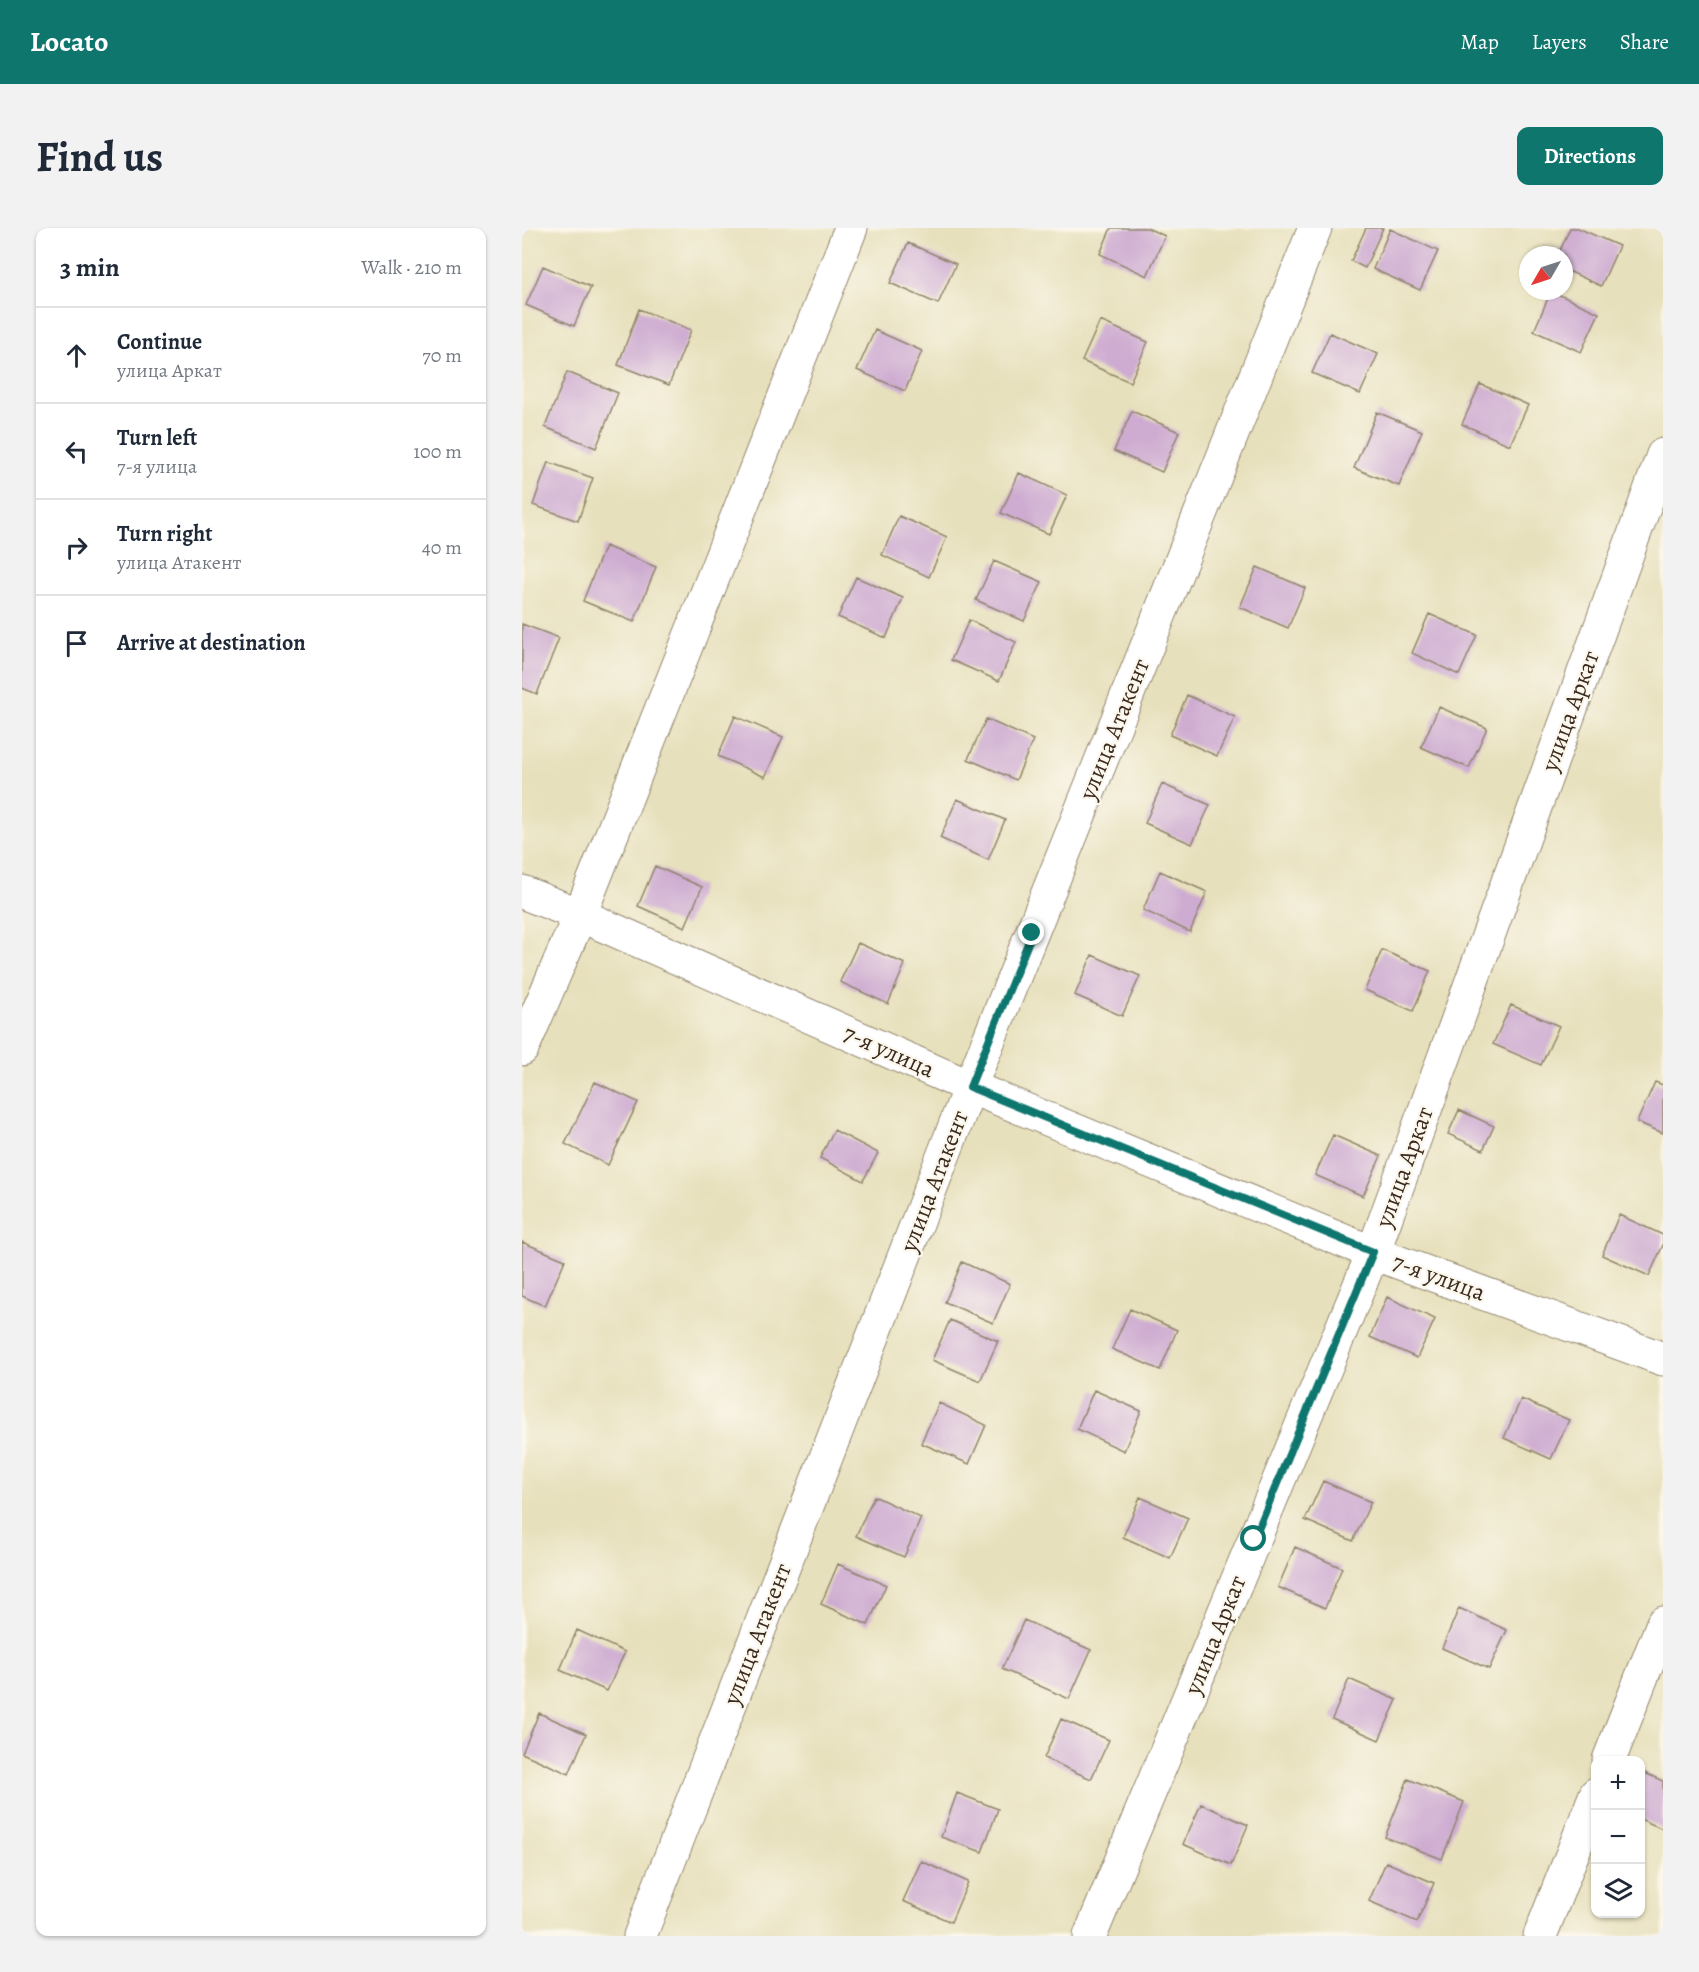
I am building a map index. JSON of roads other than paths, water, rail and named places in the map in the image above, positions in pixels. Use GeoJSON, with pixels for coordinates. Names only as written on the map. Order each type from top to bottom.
{"type":"FeatureCollection","features":[{"type":"Feature","properties":{"kind":"street"},"geometry":{"type":"LineString","coordinates":[[522,1049],[580,915],[851,228]]}},
{"type":"Feature","properties":{"kind":"street","name":"улица Атакент"},"geometry":{"type":"LineString","coordinates":[[640,1936],[970,1087],[1315,228]]}},
{"type":"Feature","properties":{"kind":"street","name":"улица Аркат"},"geometry":{"type":"LineString","coordinates":[[1090,1936],[1373,1252],[1663,455]]}},
{"type":"Feature","properties":{"kind":"street","name":"7-я улица"},"geometry":{"type":"LineString","coordinates":[[522,892],[580,915],[970,1087],[1373,1252],[1663,1359]]}},
{"type":"Feature","properties":{"kind":"street"},"geometry":{"type":"LineString","coordinates":[[1611,1756],[1663,1623]]}},
{"type":"Feature","properties":{"kind":"street"},"geometry":{"type":"LineString","coordinates":[[1540,1936],[1591,1807]]}}]}
